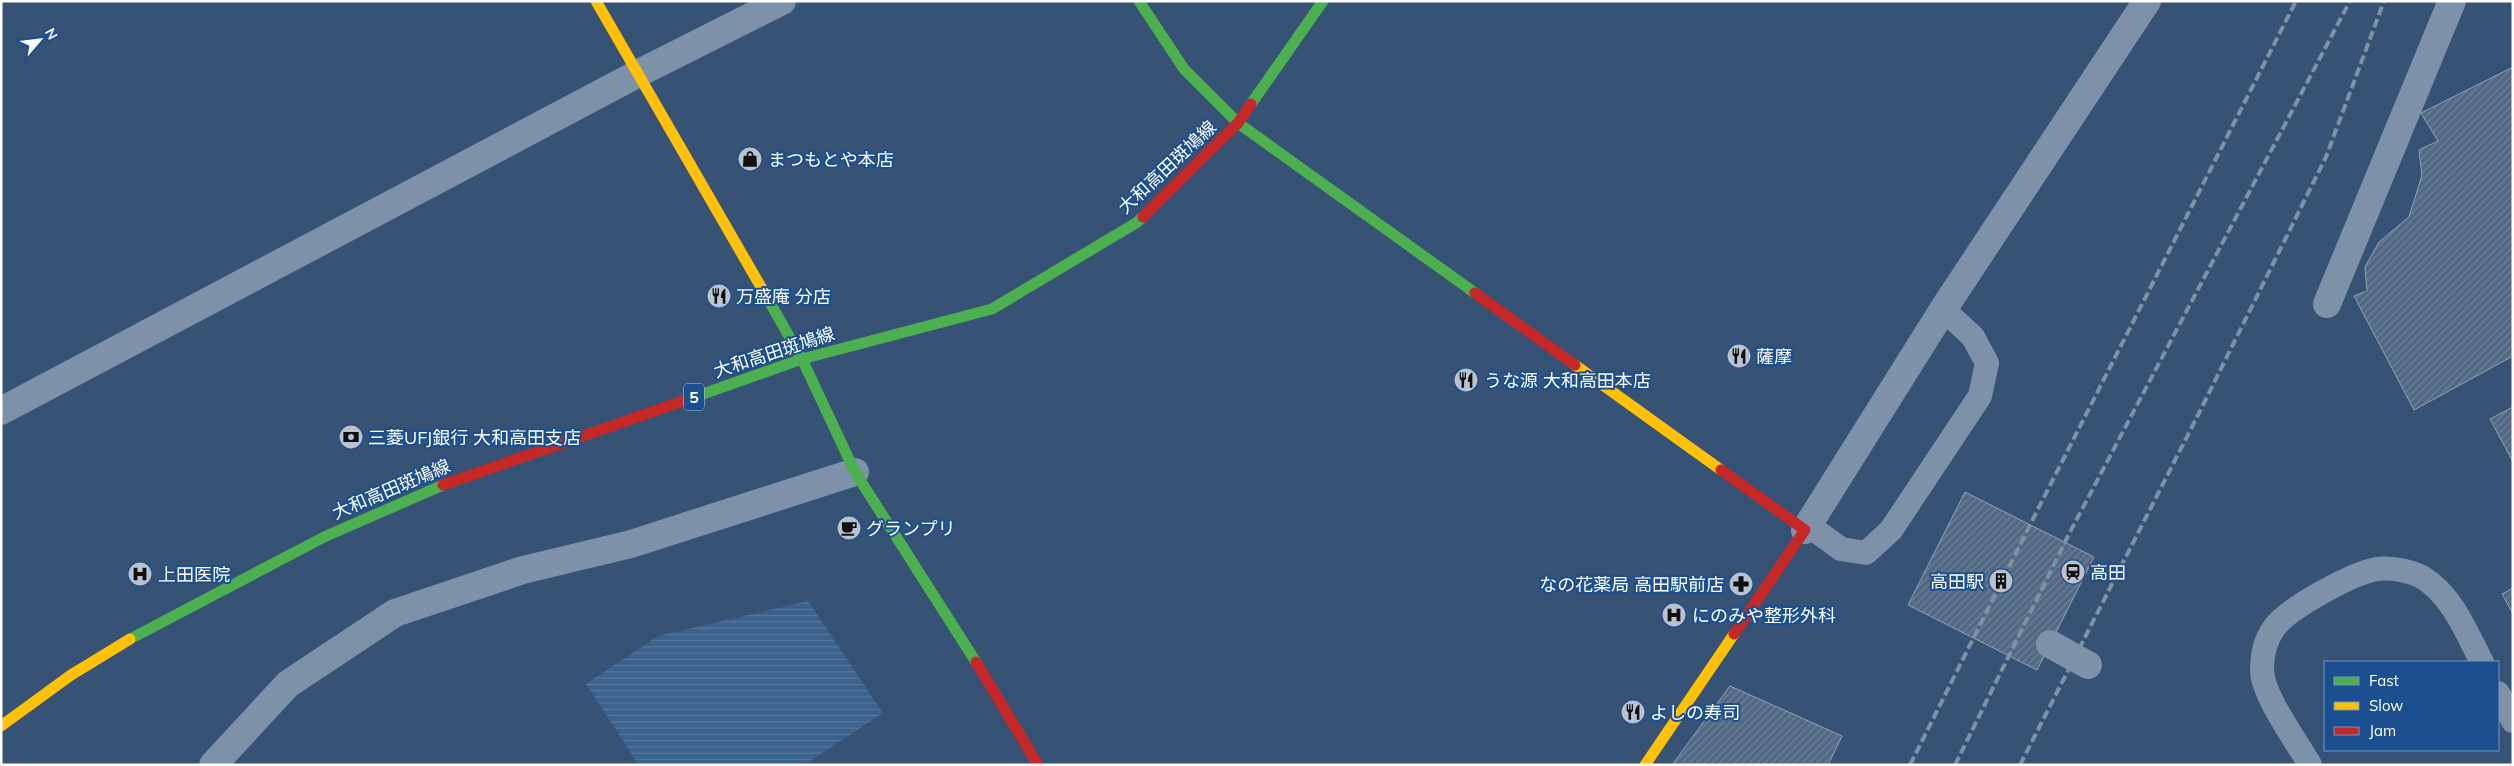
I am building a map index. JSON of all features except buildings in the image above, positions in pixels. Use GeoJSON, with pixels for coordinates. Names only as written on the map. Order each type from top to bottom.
{"type":"FeatureCollection","features":[{"type":"Feature","properties":{"kind":"street"},"geometry":{"type":"LineString","coordinates":[[596,1],[802,359],[855,472],[950,620],[1038,765]]}},
{"type":"Feature","properties":{"kind":"street"},"geometry":{"type":"LineString","coordinates":[[1,411],[639,74],[782,1]]}},
{"type":"Feature","properties":{"kind":"street"},"geometry":{"type":"LineString","coordinates":[[1139,1],[1184,69],[1238,124],[1806,528]]}},
{"type":"Feature","properties":{"kind":"street","name":"大和高田斑鳩線"},"geometry":{"type":"LineString","coordinates":[[1,726],[70,675],[129,639],[324,537],[424,492],[802,359],[992,309],[1136,223],[1238,124],[1323,1]]}},
{"type":"Feature","properties":{"kind":"street"},"geometry":{"type":"LineString","coordinates":[[1645,765],[1806,528],[1944,310],[2147,1]]}},
{"type":"Feature","properties":{"kind":"street"},"geometry":{"type":"LineString","coordinates":[[2327,304],[2452,1]]}},
{"type":"Feature","properties":{"kind":"street"},"geometry":{"type":"LineString","coordinates":[[213,765],[288,684],[395,613],[523,570],[631,544],[855,472]]}},
{"type":"Feature","properties":{"kind":"street"},"geometry":{"type":"LineString","coordinates":[[2050,644],[2088,665]]}},
{"type":"Feature","properties":{"kind":"lane"},"geometry":{"type":"LineString","coordinates":[[1806,528],[1841,549],[1866,553],[1891,530],[1980,396],[1987,363],[1973,337],[1944,310]]}},
{"type":"Feature","properties":{"kind":"lane"},"geometry":{"type":"LineString","coordinates":[[2310,765],[2265,688],[2262,673],[2262,656],[2266,641],[2273,629],[2294,609],[2360,573],[2379,569],[2399,570],[2420,576],[2437,588],[2459,618],[2481,661]]}},
{"type":"Feature","properties":{"kind":"lane"},"geometry":{"type":"LineString","coordinates":[[2499,695],[2513,721]]}},
{"type":"Feature","properties":{"kind":"water"},"geometry":{"type":"Polygon","coordinates":[[[808,601],[883,713],[804,765],[639,765],[586,684],[658,636],[808,601]]]}},
{"type":"Feature","properties":{"kind":"railway"},"geometry":{"type":"LineString","coordinates":[[1910,765],[2296,1]]}},
{"type":"Feature","properties":{"kind":"railway"},"geometry":{"type":"LineString","coordinates":[[1955,765],[2069,534],[2350,1]]}},
{"type":"Feature","properties":{"kind":"railway"},"geometry":{"type":"LineString","coordinates":[[2020,765],[2197,417],[2326,157],[2384,1]]}},
{"type":"Feature","properties":{"kind":"traffic: fast"},"geometry":{"type":"LineString","coordinates":[[1139,1],[1184,69],[1238,123],[1475,293]]}},
{"type":"Feature","properties":{"kind":"traffic: fast"},"geometry":{"type":"LineString","coordinates":[[1251,104],[1323,1]]}},
{"type":"Feature","properties":{"kind":"traffic: fast"},"geometry":{"type":"LineString","coordinates":[[686,400],[802,359],[992,309],[1143,217]]}},
{"type":"Feature","properties":{"kind":"traffic: fast"},"geometry":{"type":"LineString","coordinates":[[765,294],[802,359],[855,472],[976,662]]}},
{"type":"Feature","properties":{"kind":"traffic: fast"},"geometry":{"type":"LineString","coordinates":[[130,639],[324,537],[443,485]]}},
{"type":"Feature","properties":{"kind":"traffic: slow"},"geometry":{"type":"LineString","coordinates":[[596,1],[765,294]]}},
{"type":"Feature","properties":{"kind":"traffic: slow"},"geometry":{"type":"LineString","coordinates":[[1575,365],[1721,470]]}},
{"type":"Feature","properties":{"kind":"traffic: slow"},"geometry":{"type":"LineString","coordinates":[[1645,765],[1734,634]]}},
{"type":"Feature","properties":{"kind":"traffic: slow"},"geometry":{"type":"LineString","coordinates":[[1,726],[71,675],[130,639]]}},
{"type":"Feature","properties":{"kind":"traffic: jam"},"geometry":{"type":"LineString","coordinates":[[1143,217],[1238,123],[1251,104]]}},
{"type":"Feature","properties":{"kind":"traffic: jam"},"geometry":{"type":"LineString","coordinates":[[1475,293],[1575,365]]}},
{"type":"Feature","properties":{"kind":"traffic: jam"},"geometry":{"type":"LineString","coordinates":[[443,485],[686,400]]}},
{"type":"Feature","properties":{"kind":"traffic: jam"},"geometry":{"type":"LineString","coordinates":[[1721,470],[1805,530],[1734,634]]}},
{"type":"Feature","properties":{"kind":"traffic: jam"},"geometry":{"type":"LineString","coordinates":[[976,662],[1038,765]]}},
{"type":"Feature","properties":{"kind":"place","name":"まつもとや本店"},"geometry":{"type":"Point","coordinates":[750,159]}},
{"type":"Feature","properties":{"kind":"place","name":"万盛庵 分店"},"geometry":{"type":"Point","coordinates":[719,296]}},
{"type":"Feature","properties":{"kind":"place","name":"薩摩"},"geometry":{"type":"Point","coordinates":[1739,356]}},
{"type":"Feature","properties":{"kind":"place","name":"うな源 大和高田本店"},"geometry":{"type":"Point","coordinates":[1466,380]}},
{"type":"Feature","properties":{"kind":"place","name":"三菱UFJ銀行 大和高田支店"},"geometry":{"type":"Point","coordinates":[351,437]}},
{"type":"Feature","properties":{"kind":"place","name":"グランプリ"},"geometry":{"type":"Point","coordinates":[849,528]}},
{"type":"Feature","properties":{"kind":"place","name":"高田"},"geometry":{"type":"Point","coordinates":[2073,572]}},
{"type":"Feature","properties":{"kind":"place","name":"上田医院"},"geometry":{"type":"Point","coordinates":[140,574]}},
{"type":"Feature","properties":{"kind":"place","name":"高田駅"},"geometry":{"type":"Point","coordinates":[2001,581]}},
{"type":"Feature","properties":{"kind":"place","name":"なの花薬局 高田駅前店"},"geometry":{"type":"Point","coordinates":[1741,584]}},
{"type":"Feature","properties":{"kind":"place","name":"にのみや整形外科"},"geometry":{"type":"Point","coordinates":[1674,615]}},
{"type":"Feature","properties":{"kind":"place","name":"よしの寿司"},"geometry":{"type":"Point","coordinates":[1633,712]}}]}
